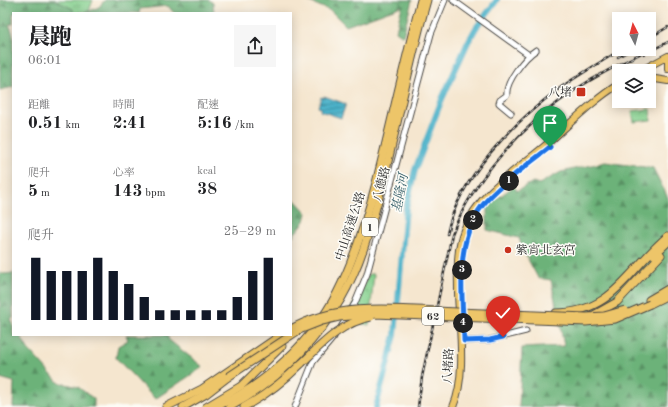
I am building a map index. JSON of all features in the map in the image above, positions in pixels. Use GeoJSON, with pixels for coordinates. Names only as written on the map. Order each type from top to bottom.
{"type":"FeatureCollection","features":[{"type":"Feature","properties":{"kind":"highway","name":"中山高速公路"},"geometry":{"type":"LineString","coordinates":[[215,407],[242,393],[281,365],[316,325],[337,294],[368,214],[421,0]]}},
{"type":"Feature","properties":{"kind":"highway","name":"中山高速公路"},"geometry":{"type":"LineString","coordinates":[[230,407],[257,391],[279,375],[302,352],[334,310],[356,269],[375,213],[427,0]]}},
{"type":"Feature","properties":{"kind":"highway"},"geometry":{"type":"LineString","coordinates":[[491,314],[570,312],[586,309],[604,300],[622,286],[658,244],[668,236]]}},
{"type":"Feature","properties":{"kind":"highway"},"geometry":{"type":"LineString","coordinates":[[292,336],[302,325],[329,315],[355,311],[557,321],[582,314],[610,302],[668,242]]}},
{"type":"Feature","properties":{"kind":"highway"},"geometry":{"type":"LineString","coordinates":[[244,407],[262,397],[283,382],[332,335],[358,321],[375,316],[557,321],[579,320],[596,314],[611,306],[624,296],[649,266],[668,248]]}},
{"type":"Feature","properties":{"kind":"highway","name":"62"},"geometry":{"type":"LineString","coordinates":[[292,334],[322,321],[338,317],[374,314],[586,322],[615,319],[650,302],[668,289]]}},
{"type":"Feature","properties":{"kind":"highway","name":"62"},"geometry":{"type":"LineString","coordinates":[[292,329],[318,316],[342,311],[378,309],[491,314],[598,316],[623,311],[667,296]]}},
{"type":"Feature","properties":{"kind":"highway","name":"62"},"geometry":{"type":"LineString","coordinates":[[182,407],[206,394],[227,375],[280,336]]}},
{"type":"Feature","properties":{"kind":"highway","name":"62"},"geometry":{"type":"LineString","coordinates":[[166,407],[227,375],[289,336]]}},
{"type":"Feature","properties":{"kind":"highway"},"geometry":{"type":"LineString","coordinates":[[206,407],[240,386],[292,336]]}},
{"type":"Feature","properties":{"kind":"main road"},"geometry":{"type":"LineString","coordinates":[[653,64],[668,56],[668,69]]}},
{"type":"Feature","properties":{"kind":"main road"},"geometry":{"type":"LineString","coordinates":[[656,79],[668,81]]}},
{"type":"Feature","properties":{"kind":"main road","name":"八堵路"},"geometry":{"type":"LineString","coordinates":[[453,407],[458,390],[461,368],[458,254],[463,232],[468,221],[476,207],[498,185],[612,89]]}},
{"type":"Feature","properties":{"kind":"main road","name":"八堵路"},"geometry":{"type":"LineString","coordinates":[[457,407],[465,368],[462,255],[467,233],[487,200],[592,105],[612,92]]}},
{"type":"Feature","properties":{"kind":"street","name":"八德路"},"geometry":{"type":"LineString","coordinates":[[294,407],[313,362],[334,337],[348,317],[366,278],[381,227],[431,34],[445,0]]}},
{"type":"Feature","properties":{"kind":"street"},"geometry":{"type":"LineString","coordinates":[[453,0],[528,55]]}},
{"type":"Feature","properties":{"kind":"street"},"geometry":{"type":"LineString","coordinates":[[511,113],[499,103],[500,100],[507,95],[506,90],[517,70],[528,55],[536,50]]}},
{"type":"Feature","properties":{"kind":"street"},"geometry":{"type":"LineString","coordinates":[[464,341],[490,340],[526,330]]}},
{"type":"Feature","properties":{"kind":"green space"},"geometry":{"type":"Polygon","coordinates":[[[0,0],[55,0],[73,9],[73,12],[12,12],[12,24],[9,24],[12,32],[12,87],[0,90],[0,0]]]}},
{"type":"Feature","properties":{"kind":"green space"},"geometry":{"type":"Polygon","coordinates":[[[23,0],[93,0],[89,11],[73,12],[72,9],[23,0]]]}},
{"type":"Feature","properties":{"kind":"green space"},"geometry":{"type":"Polygon","coordinates":[[[105,0],[209,0],[213,3],[214,12],[173,12],[168,6],[140,9],[139,12],[87,12],[99,7],[105,0]]]}},
{"type":"Feature","properties":{"kind":"green space"},"geometry":{"type":"Polygon","coordinates":[[[305,0],[412,0],[403,36],[396,31],[402,6],[346,26],[331,11],[305,0]]]}},
{"type":"Feature","properties":{"kind":"green space"},"geometry":{"type":"Polygon","coordinates":[[[650,109],[651,120],[634,122],[632,111],[650,109]]]}},
{"type":"Feature","properties":{"kind":"green space"},"geometry":{"type":"Polygon","coordinates":[[[605,162],[653,168],[668,198],[668,407],[519,407],[522,348],[564,346],[551,280],[538,278],[523,250],[519,238],[487,230],[487,206],[514,186],[517,191],[533,182],[539,184],[561,172],[605,162]]]}},
{"type":"Feature","properties":{"kind":"green space"},"geometry":{"type":"Polygon","coordinates":[[[292,197],[307,213],[305,221],[292,237],[292,224],[295,217],[292,214],[292,197]]]}},
{"type":"Feature","properties":{"kind":"green space"},"geometry":{"type":"Polygon","coordinates":[[[0,273],[12,273],[12,336],[21,336],[28,349],[58,382],[78,387],[94,399],[94,407],[13,407],[14,382],[0,378],[0,273]]]}},
{"type":"Feature","properties":{"kind":"green space"},"geometry":{"type":"Polygon","coordinates":[[[369,274],[374,274],[369,325],[345,321],[369,274]]]}},
{"type":"Feature","properties":{"kind":"green space"},"geometry":{"type":"Polygon","coordinates":[[[126,336],[167,336],[169,340],[203,367],[155,399],[116,358],[118,346],[128,340],[126,336]]]}},
{"type":"Feature","properties":{"kind":"water"},"geometry":{"type":"Polygon","coordinates":[[[324,96],[346,104],[341,118],[320,111],[321,108],[318,107],[321,97],[324,98],[324,96]]]}},
{"type":"Feature","properties":{"kind":"waterway","name":"基隆河"},"geometry":{"type":"LineString","coordinates":[[376,407],[395,335],[406,207],[415,170],[442,99],[468,42],[476,28],[497,0]]}},
{"type":"Feature","properties":{"kind":"railway"},"geometry":{"type":"LineString","coordinates":[[656,34],[668,27]]}},
{"type":"Feature","properties":{"kind":"railway"},"geometry":{"type":"LineString","coordinates":[[656,48],[668,42]]}},
{"type":"Feature","properties":{"kind":"railway"},"geometry":{"type":"LineString","coordinates":[[447,234],[453,213],[463,192],[491,152],[507,134],[543,101],[560,88],[612,55]]}},
{"type":"Feature","properties":{"kind":"railway"},"geometry":{"type":"LineString","coordinates":[[418,407],[422,377],[452,234],[461,213],[473,193],[486,173],[518,137],[535,121],[553,106],[590,80],[635,56]]}},
{"type":"Feature","properties":{"kind":"place","name":"八堵"},"geometry":{"type":"Point","coordinates":[581,92]}},
{"type":"Feature","properties":{"kind":"place","name":"紫宵北玄宮"},"geometry":{"type":"Point","coordinates":[508,250]}},
{"type":"Feature","properties":{"kind":"route"},"geometry":{"type":"LineString","coordinates":[[503,337],[490,340],[464,341],[462,255],[464,245],[467,233],[472,223],[487,200],[550,147]]}}]}
